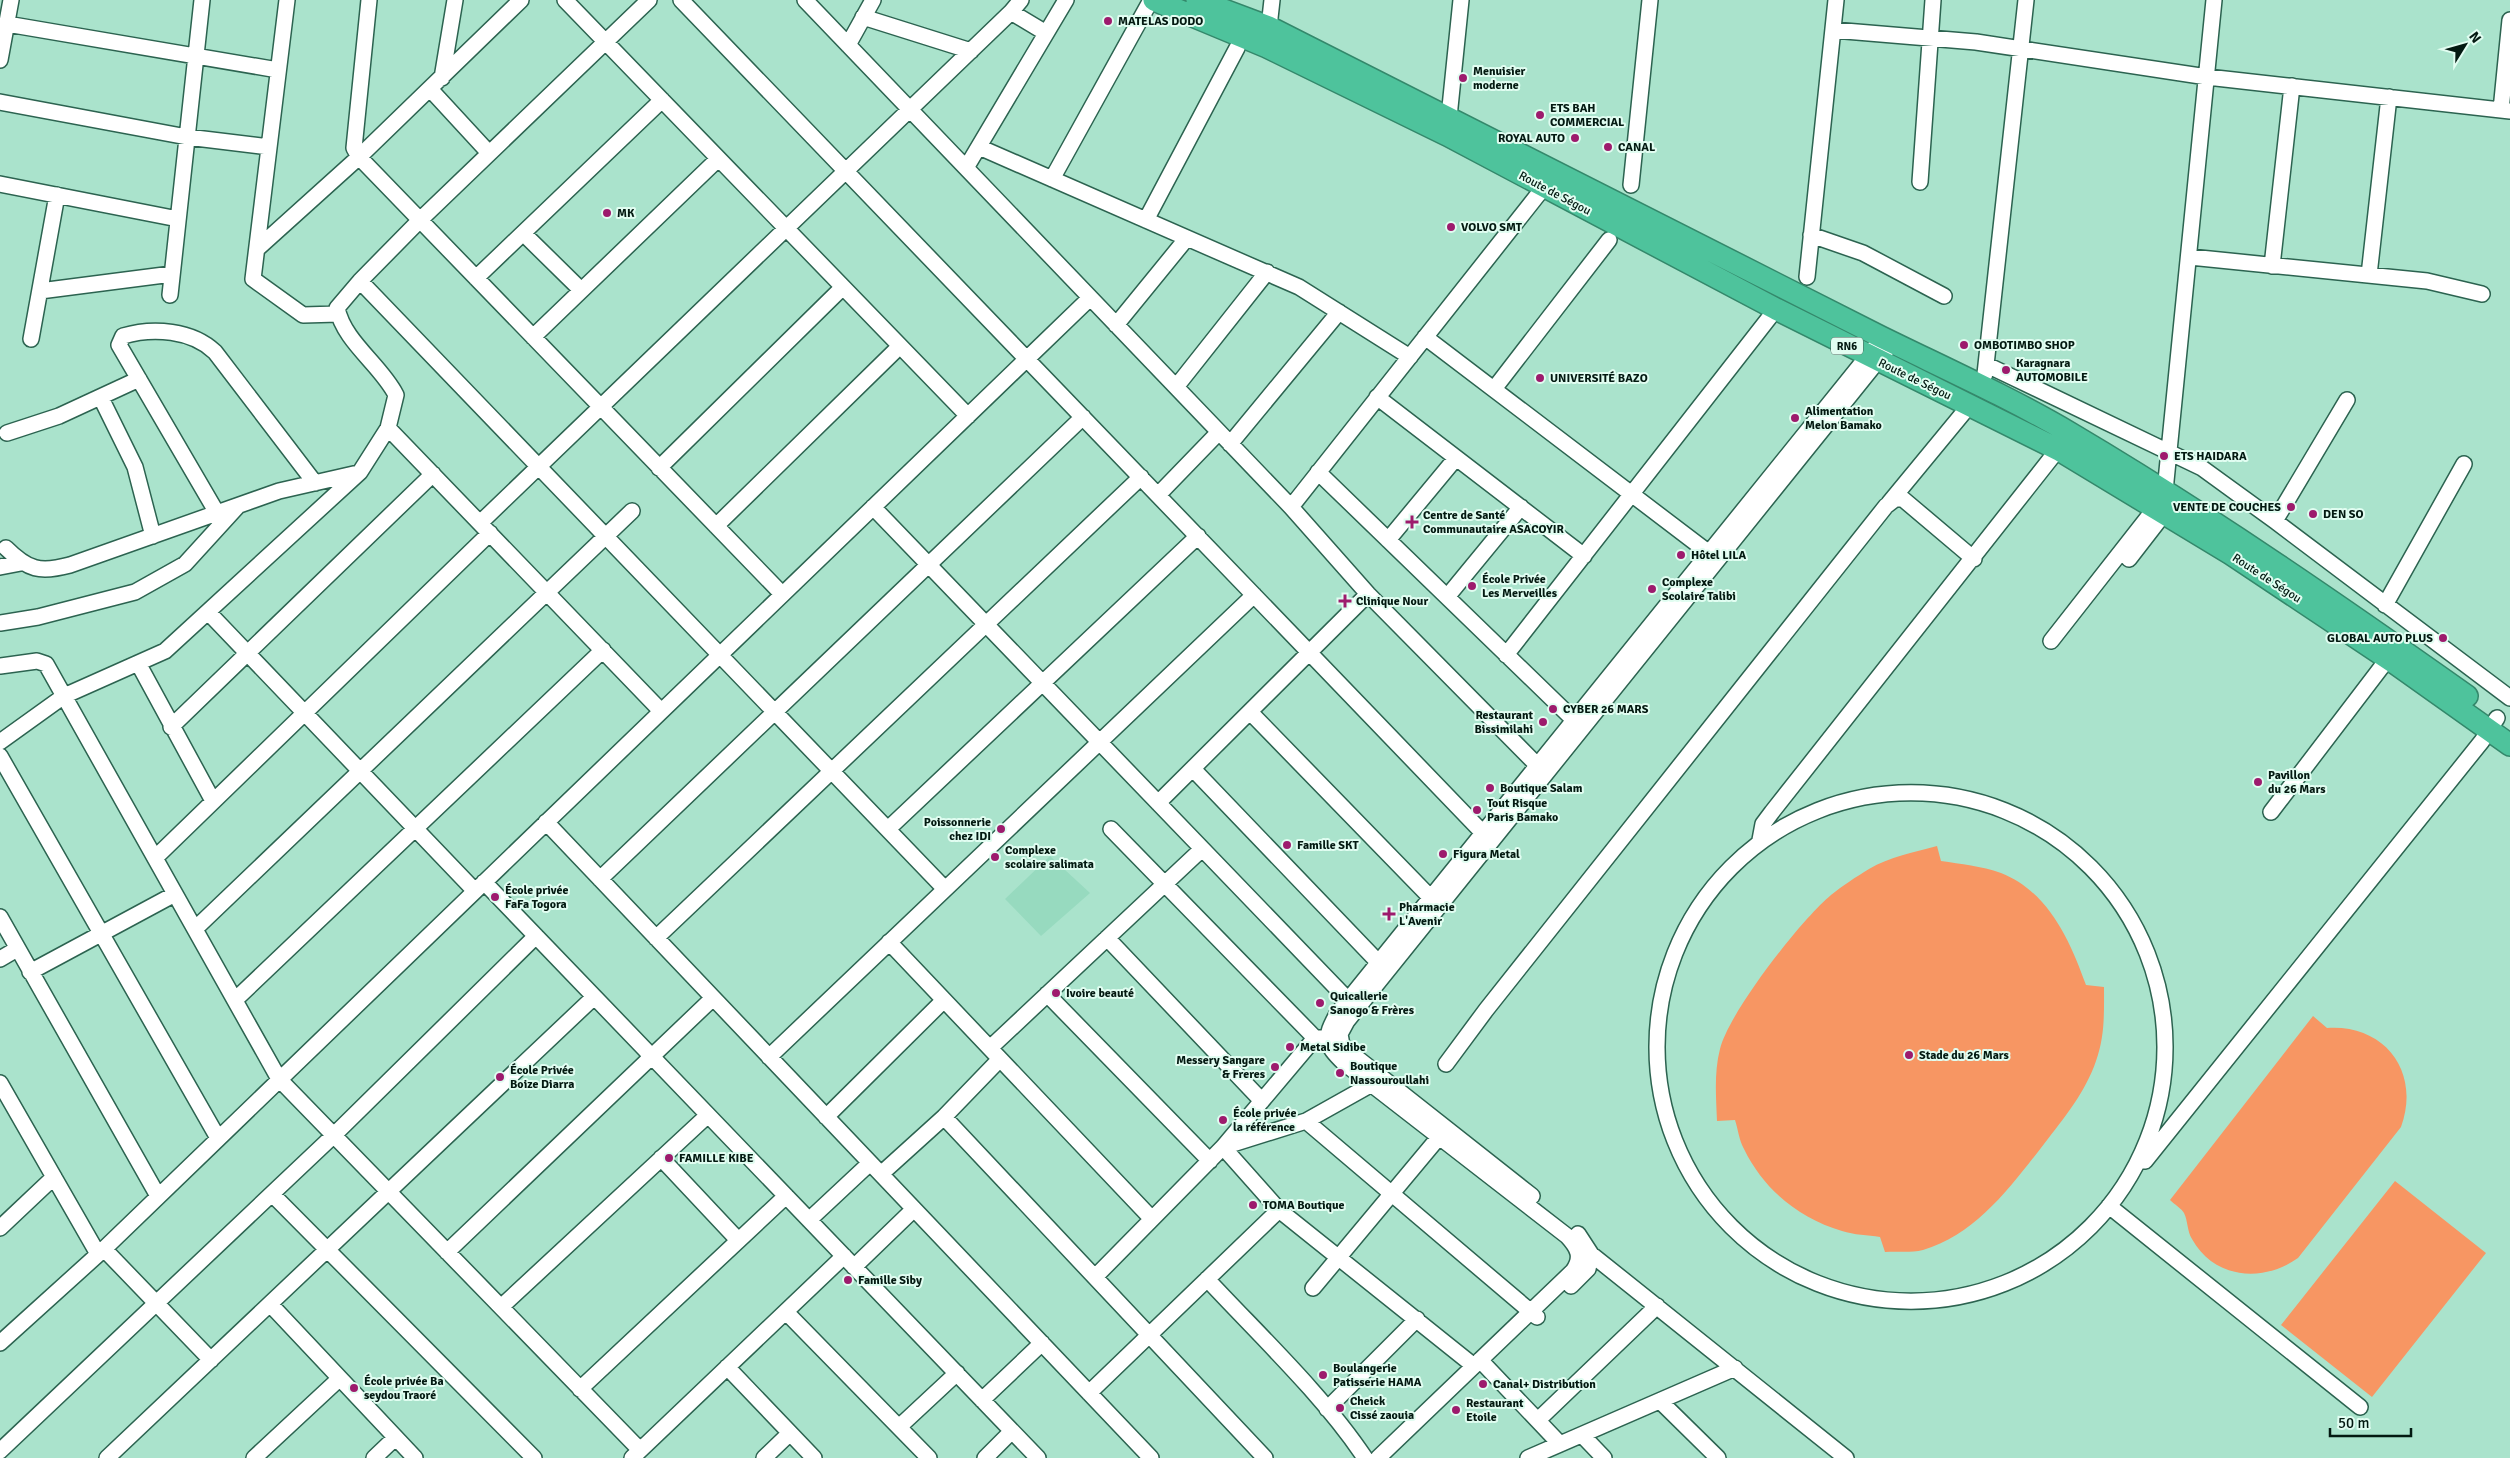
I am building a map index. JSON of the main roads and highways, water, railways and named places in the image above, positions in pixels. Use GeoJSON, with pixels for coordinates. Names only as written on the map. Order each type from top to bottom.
{"type":"FeatureCollection","features":[{"type":"Feature","properties":{"kind":"highway","name":"Route de Ségou"},"geometry":{"type":"LineString","coordinates":[[1153,0],[1267,46],[1447,135],[1776,309],[1969,406],[2064,441]]}},
{"type":"Feature","properties":{"kind":"highway","name":"Route de Ségou"},"geometry":{"type":"LineString","coordinates":[[1197,0],[1269,27],[1886,340],[1984,375],[2064,441],[2165,503],[2259,550],[2397,655],[2499,725],[2510,745]]}},
{"type":"Feature","properties":{"kind":"place","name":"MATELAS DODO"},"geometry":{"type":"Point","coordinates":[1108,21]}},
{"type":"Feature","properties":{"kind":"place","name":"Menuisier moderne"},"geometry":{"type":"Point","coordinates":[1463,78]}},
{"type":"Feature","properties":{"kind":"place","name":"ETS BAH COMMERCIAL"},"geometry":{"type":"Point","coordinates":[1540,115]}},
{"type":"Feature","properties":{"kind":"place","name":"ROYAL AUTO"},"geometry":{"type":"Point","coordinates":[1575,138]}},
{"type":"Feature","properties":{"kind":"place","name":"CANAL"},"geometry":{"type":"Point","coordinates":[1608,147]}},
{"type":"Feature","properties":{"kind":"place","name":"MK"},"geometry":{"type":"Point","coordinates":[607,213]}},
{"type":"Feature","properties":{"kind":"place","name":"VOLVO SMT"},"geometry":{"type":"Point","coordinates":[1451,227]}},
{"type":"Feature","properties":{"kind":"place","name":"OMBOTIMBO SHOP"},"geometry":{"type":"Point","coordinates":[1964,345]}},
{"type":"Feature","properties":{"kind":"place","name":"Karagnara AUTOMOBILE"},"geometry":{"type":"Point","coordinates":[2006,370]}},
{"type":"Feature","properties":{"kind":"place","name":"UNIVERSITÉ BAZO"},"geometry":{"type":"Point","coordinates":[1540,378]}},
{"type":"Feature","properties":{"kind":"place","name":"Alimentation Melon Bamako"},"geometry":{"type":"Point","coordinates":[1795,418]}},
{"type":"Feature","properties":{"kind":"place","name":"ETS HAIDARA"},"geometry":{"type":"Point","coordinates":[2164,456]}},
{"type":"Feature","properties":{"kind":"place","name":"VENTE DE COUCHES"},"geometry":{"type":"Point","coordinates":[2291,507]}},
{"type":"Feature","properties":{"kind":"place","name":"DEN SO"},"geometry":{"type":"Point","coordinates":[2313,514]}},
{"type":"Feature","properties":{"kind":"place","name":"Centre de Santé Communautaire ASACOYIR"},"geometry":{"type":"Point","coordinates":[1412,522]}},
{"type":"Feature","properties":{"kind":"place","name":"Hôtel LILA"},"geometry":{"type":"Point","coordinates":[1681,555]}},
{"type":"Feature","properties":{"kind":"place","name":"École Privée Les Merveilles"},"geometry":{"type":"Point","coordinates":[1472,586]}},
{"type":"Feature","properties":{"kind":"place","name":"Complexe Scolaire Talibi"},"geometry":{"type":"Point","coordinates":[1652,589]}},
{"type":"Feature","properties":{"kind":"place","name":"Clinique Nour"},"geometry":{"type":"Point","coordinates":[1345,601]}},
{"type":"Feature","properties":{"kind":"place","name":"GLOBAL AUTO PLUS"},"geometry":{"type":"Point","coordinates":[2443,638]}},
{"type":"Feature","properties":{"kind":"place","name":"CYBER 26 MARS"},"geometry":{"type":"Point","coordinates":[1553,709]}},
{"type":"Feature","properties":{"kind":"place","name":"Restaurant Bissimilahi"},"geometry":{"type":"Point","coordinates":[1543,722]}},
{"type":"Feature","properties":{"kind":"place","name":"Pavillon du 26 Mars"},"geometry":{"type":"Point","coordinates":[2258,782]}},
{"type":"Feature","properties":{"kind":"place","name":"Boutique Salam"},"geometry":{"type":"Point","coordinates":[1490,788]}},
{"type":"Feature","properties":{"kind":"place","name":"Tout Risque Paris Bamako"},"geometry":{"type":"Point","coordinates":[1477,810]}},
{"type":"Feature","properties":{"kind":"place","name":"Poissonnerie chez IDI"},"geometry":{"type":"Point","coordinates":[1001,829]}},
{"type":"Feature","properties":{"kind":"place","name":"Famille SKT"},"geometry":{"type":"Point","coordinates":[1287,845]}},
{"type":"Feature","properties":{"kind":"place","name":"Figura Metal"},"geometry":{"type":"Point","coordinates":[1443,854]}},
{"type":"Feature","properties":{"kind":"place","name":"Complexe scolaire salimata"},"geometry":{"type":"Point","coordinates":[995,857]}},
{"type":"Feature","properties":{"kind":"place","name":"École privée FaFa Togora"},"geometry":{"type":"Point","coordinates":[495,897]}},
{"type":"Feature","properties":{"kind":"place","name":"Pharmacie L'Avenir"},"geometry":{"type":"Point","coordinates":[1389,914]}},
{"type":"Feature","properties":{"kind":"place","name":"Ivoire beauté"},"geometry":{"type":"Point","coordinates":[1056,993]}},
{"type":"Feature","properties":{"kind":"place","name":"Quicallerie Sanogo & Frères"},"geometry":{"type":"Point","coordinates":[1320,1003]}},
{"type":"Feature","properties":{"kind":"place","name":"Metal Sidibe"},"geometry":{"type":"Point","coordinates":[1290,1047]}},
{"type":"Feature","properties":{"kind":"place","name":"Stade du 26 Mars"},"geometry":{"type":"Point","coordinates":[1909,1055]}},
{"type":"Feature","properties":{"kind":"place","name":"Messery Sangare & Freres"},"geometry":{"type":"Point","coordinates":[1275,1067]}},
{"type":"Feature","properties":{"kind":"place","name":"Boutique Nassouroullahi"},"geometry":{"type":"Point","coordinates":[1340,1073]}},
{"type":"Feature","properties":{"kind":"place","name":"École Privée Boize Diarra"},"geometry":{"type":"Point","coordinates":[500,1077]}},
{"type":"Feature","properties":{"kind":"place","name":"École privée la référence"},"geometry":{"type":"Point","coordinates":[1223,1120]}},
{"type":"Feature","properties":{"kind":"place","name":"FAMILLE KIBE"},"geometry":{"type":"Point","coordinates":[669,1158]}},
{"type":"Feature","properties":{"kind":"place","name":"TOMA Boutique"},"geometry":{"type":"Point","coordinates":[1253,1205]}},
{"type":"Feature","properties":{"kind":"place","name":"Famille Siby"},"geometry":{"type":"Point","coordinates":[848,1280]}},
{"type":"Feature","properties":{"kind":"place","name":"Boulangerie Patisserie HAMA"},"geometry":{"type":"Point","coordinates":[1323,1375]}},
{"type":"Feature","properties":{"kind":"place","name":"Canal+ Distribution"},"geometry":{"type":"Point","coordinates":[1483,1384]}},
{"type":"Feature","properties":{"kind":"place","name":"École privée Ba seydou Traoré"},"geometry":{"type":"Point","coordinates":[354,1388]}},
{"type":"Feature","properties":{"kind":"place","name":"Cheick Cissé zaouia"},"geometry":{"type":"Point","coordinates":[1340,1408]}},
{"type":"Feature","properties":{"kind":"place","name":"Restaurant Etoile"},"geometry":{"type":"Point","coordinates":[1456,1410]}}]}
